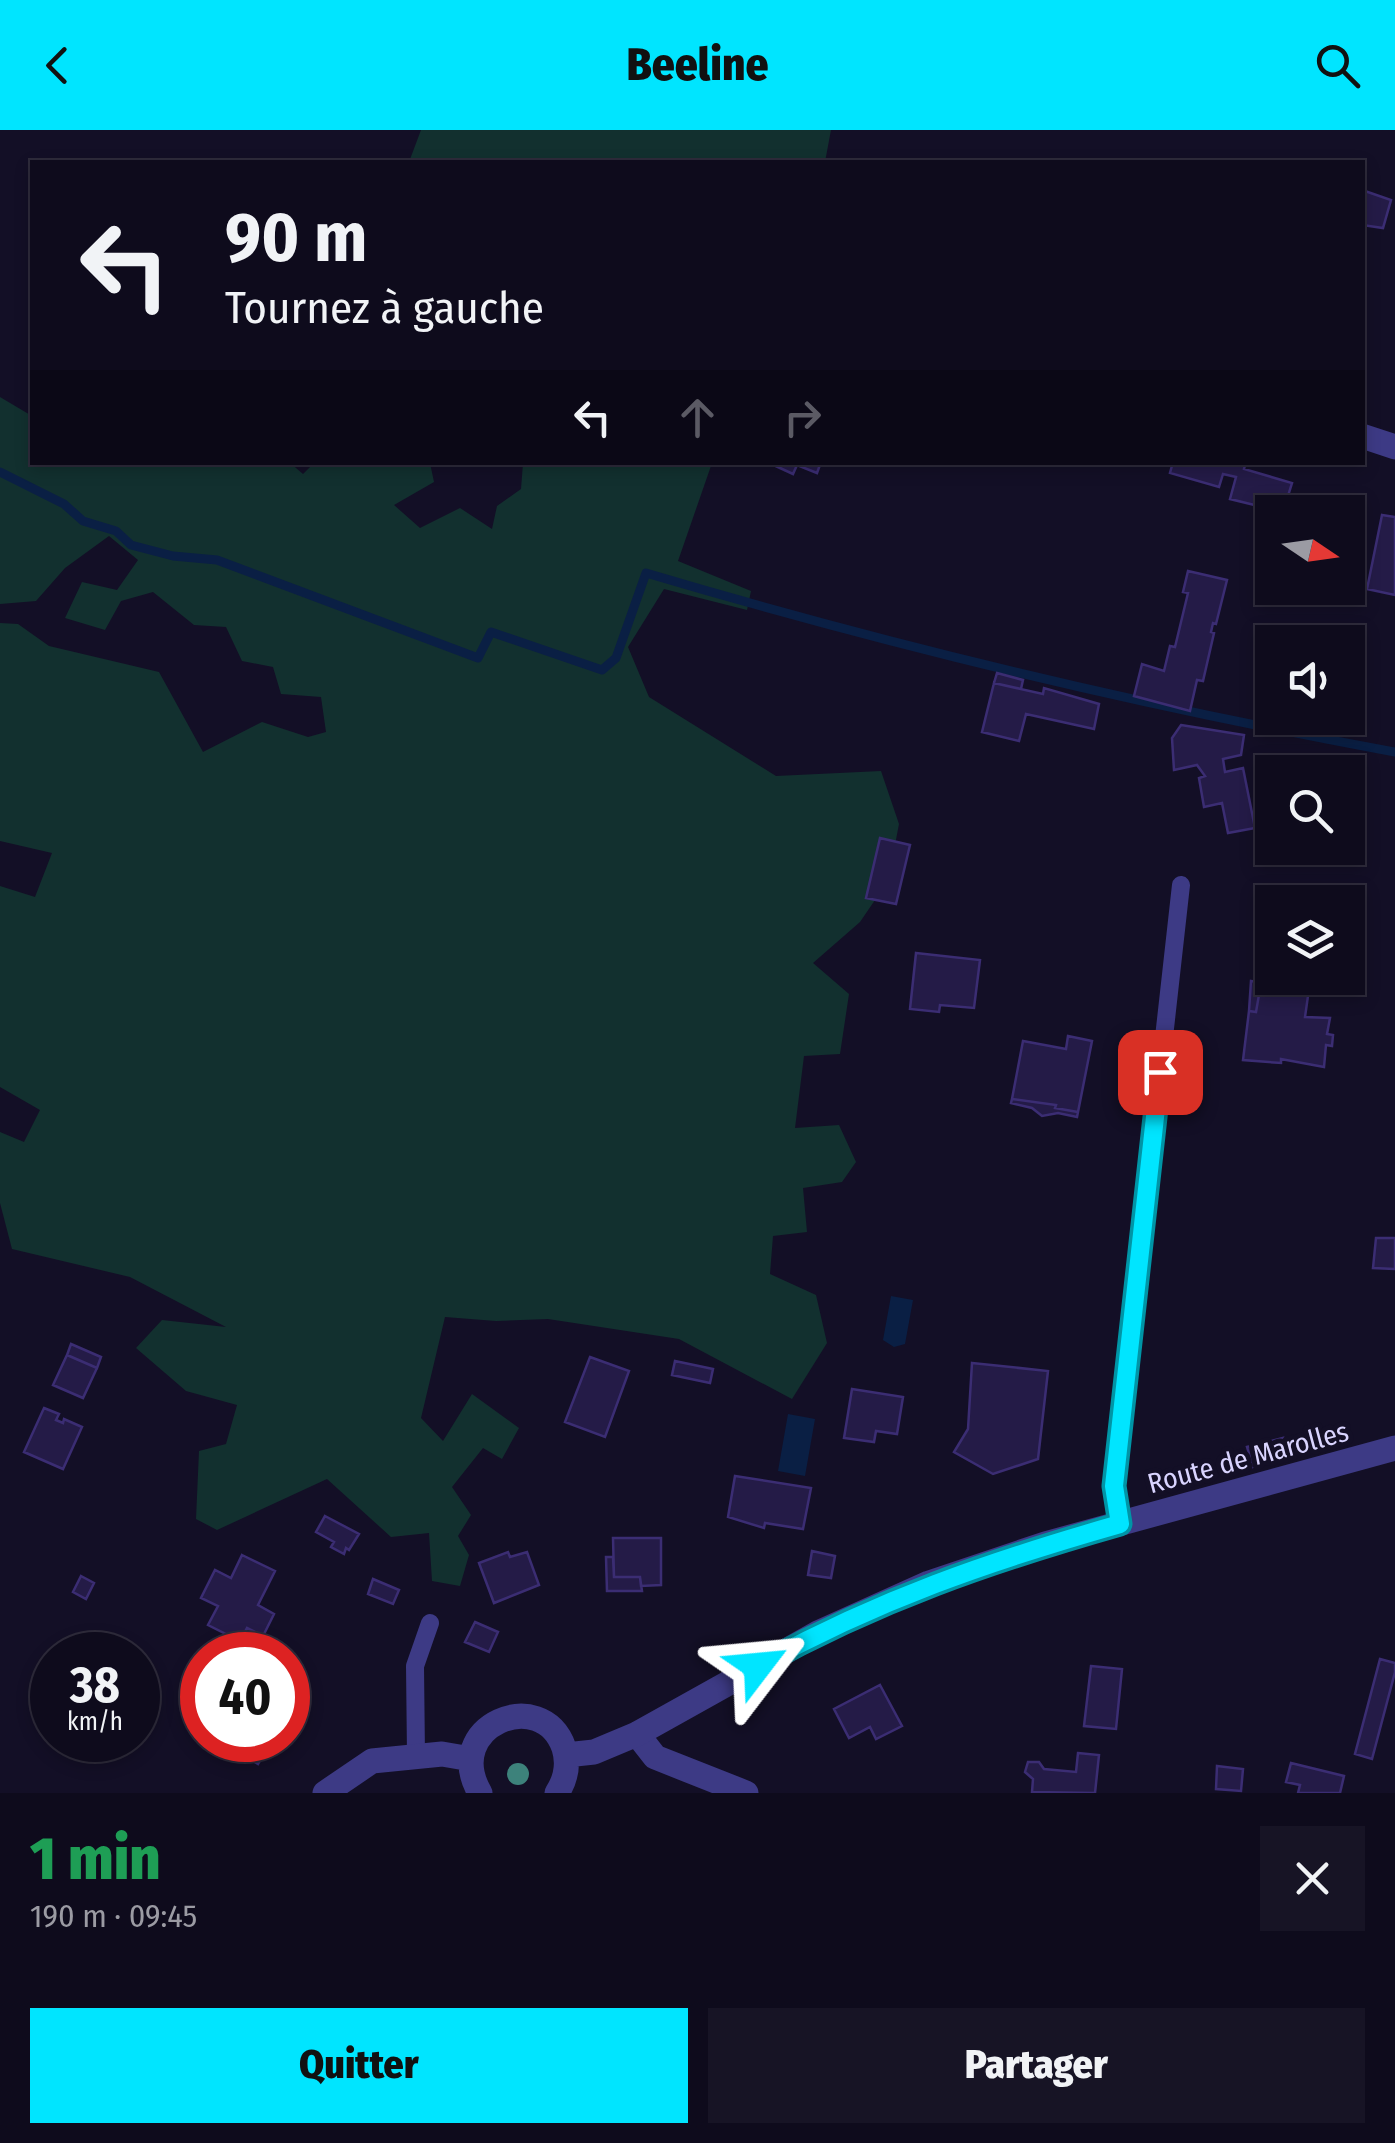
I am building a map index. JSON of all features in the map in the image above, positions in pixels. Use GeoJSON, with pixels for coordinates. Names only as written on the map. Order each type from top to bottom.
{"type":"FeatureCollection","features":[{"type":"Feature","properties":{"kind":"street"},"geometry":{"type":"LineString","coordinates":[[1365,437],[1395,447]]}},
{"type":"Feature","properties":{"kind":"street","name":"Route de Marolles"},"geometry":{"type":"LineString","coordinates":[[566,1755],[594,1752],[638,1734],[818,1633],[929,1584],[1120,1524],[1395,1448]]}},
{"type":"Feature","properties":{"kind":"street"},"geometry":{"type":"LineString","coordinates":[[480,1793],[473,1780],[470,1759],[482,1733],[495,1722],[512,1716],[532,1718],[548,1726],[561,1740],[566,1772],[557,1793]]}},
{"type":"Feature","properties":{"kind":"street"},"geometry":{"type":"LineString","coordinates":[[638,1734],[655,1757],[746,1793]]}},
{"type":"Feature","properties":{"kind":"street"},"geometry":{"type":"LineString","coordinates":[[326,1793],[372,1760],[442,1754],[470,1759]]}},
{"type":"Feature","properties":{"kind":"lane"},"geometry":{"type":"LineString","coordinates":[[1120,1524],[1114,1486],[1181,885]]}},
{"type":"Feature","properties":{"kind":"lane"},"geometry":{"type":"LineString","coordinates":[[416,1756],[414,1666],[430,1623]]}},
{"type":"Feature","properties":{"kind":"green space"},"geometry":{"type":"Polygon","coordinates":[[[421,130],[831,130],[825,160],[410,160],[421,130]]]}},
{"type":"Feature","properties":{"kind":"green space"},"geometry":{"type":"Polygon","coordinates":[[[0,397],[30,415],[30,465],[292,465],[303,474],[312,465],[430,465],[434,482],[394,505],[420,528],[460,508],[492,529],[497,506],[521,489],[523,465],[711,465],[678,561],[751,591],[747,610],[664,589],[628,647],[649,697],[776,776],[881,771],[899,824],[888,881],[860,922],[813,963],[849,994],[840,1054],[804,1056],[795,1128],[839,1125],[856,1162],[842,1182],[803,1188],[807,1232],[773,1236],[770,1274],[816,1295],[827,1343],[792,1399],[679,1339],[548,1319],[496,1321],[445,1317],[421,1418],[443,1441],[472,1394],[519,1428],[502,1459],[483,1448],[452,1487],[471,1515],[458,1536],[469,1555],[460,1586],[432,1581],[429,1533],[391,1537],[327,1479],[217,1530],[196,1519],[199,1451],[226,1444],[237,1405],[186,1391],[136,1348],[162,1320],[226,1327],[130,1277],[12,1249],[0,1203],[0,1132],[24,1142],[40,1110],[0,1087],[0,886],[35,897],[52,853],[0,841],[0,623],[18,624],[49,646],[159,672],[203,752],[262,722],[308,737],[326,732],[321,697],[281,694],[273,667],[242,661],[226,627],[194,625],[153,592],[121,601],[105,630],[65,618],[82,582],[117,590],[138,560],[109,536],[65,568],[36,601],[0,604],[0,397]]]}},
{"type":"Feature","properties":{"kind":"water"},"geometry":{"type":"Polygon","coordinates":[[[891,1296],[913,1300],[905,1344],[894,1347],[883,1340],[891,1296]]]}},
{"type":"Feature","properties":{"kind":"water"},"geometry":{"type":"Polygon","coordinates":[[[788,1414],[815,1419],[805,1476],[778,1471],[788,1414]]]}},
{"type":"Feature","properties":{"kind":"building"},"geometry":{"type":"Polygon","coordinates":[[[1365,191],[1391,200],[1383,228],[1365,225],[1365,191]]]}},
{"type":"Feature","properties":{"kind":"building"},"geometry":{"type":"Polygon","coordinates":[[[774,465],[797,465],[793,474],[774,465]]]}},
{"type":"Feature","properties":{"kind":"building"},"geometry":{"type":"Polygon","coordinates":[[[797,465],[820,465],[817,473],[797,465]]]}},
{"type":"Feature","properties":{"kind":"building"},"geometry":{"type":"Polygon","coordinates":[[[1172,465],[1245,465],[1244,469],[1292,483],[1288,495],[1255,495],[1255,505],[1230,499],[1236,477],[1223,474],[1219,487],[1170,473],[1172,465]]]}},
{"type":"Feature","properties":{"kind":"building"},"geometry":{"type":"Polygon","coordinates":[[[1382,515],[1395,517],[1395,595],[1367,589],[1382,515]]]}},
{"type":"Feature","properties":{"kind":"building"},"geometry":{"type":"Polygon","coordinates":[[[1188,571],[1227,580],[1216,624],[1213,623],[1203,681],[1197,680],[1190,711],[1134,696],[1142,664],[1164,671],[1170,646],[1175,647],[1188,593],[1183,592],[1188,571]]]}},
{"type":"Feature","properties":{"kind":"building"},"geometry":{"type":"Polygon","coordinates":[[[997,673],[1023,680],[1021,689],[994,683],[997,673]]]}},
{"type":"Feature","properties":{"kind":"building"},"geometry":{"type":"Polygon","coordinates":[[[994,683],[1043,694],[1044,688],[1099,704],[1094,729],[1026,714],[1019,741],[982,732],[994,683]]]}},
{"type":"Feature","properties":{"kind":"building"},"geometry":{"type":"Polygon","coordinates":[[[1181,725],[1244,735],[1241,755],[1223,759],[1225,772],[1243,768],[1255,828],[1228,833],[1222,803],[1204,807],[1199,778],[1205,776],[1197,765],[1174,770],[1172,738],[1181,725]]]}},
{"type":"Feature","properties":{"kind":"building"},"geometry":{"type":"Polygon","coordinates":[[[880,838],[910,845],[896,904],[866,898],[880,838]]]}},
{"type":"Feature","properties":{"kind":"building"},"geometry":{"type":"Polygon","coordinates":[[[916,953],[980,960],[974,1008],[940,1005],[939,1012],[910,1009],[916,953]]]}},
{"type":"Feature","properties":{"kind":"building"},"geometry":{"type":"Polygon","coordinates":[[[1251,981],[1255,982],[1255,995],[1259,995],[1256,1012],[1249,1011],[1251,981]]]}},
{"type":"Feature","properties":{"kind":"building"},"geometry":{"type":"Polygon","coordinates":[[[1259,995],[1308,995],[1305,1017],[1330,1018],[1327,1034],[1333,1035],[1332,1046],[1326,1045],[1324,1067],[1281,1059],[1281,1063],[1243,1060],[1249,1011],[1256,1012],[1259,995]]]}},
{"type":"Feature","properties":{"kind":"building"},"geometry":{"type":"Polygon","coordinates":[[[1068,1036],[1092,1041],[1078,1112],[1012,1099],[1023,1041],[1066,1049],[1068,1036]]]}},
{"type":"Feature","properties":{"kind":"building"},"geometry":{"type":"Polygon","coordinates":[[[1012,1099],[1056,1105],[1055,1108],[1078,1112],[1077,1117],[1058,1113],[1042,1116],[1032,1108],[1011,1103],[1012,1099]]]}},
{"type":"Feature","properties":{"kind":"building"},"geometry":{"type":"Polygon","coordinates":[[[1376,1238],[1395,1238],[1395,1269],[1373,1268],[1376,1238]]]}},
{"type":"Feature","properties":{"kind":"building"},"geometry":{"type":"Polygon","coordinates":[[[71,1344],[101,1357],[97,1368],[67,1355],[71,1344]]]}},
{"type":"Feature","properties":{"kind":"building"},"geometry":{"type":"Polygon","coordinates":[[[67,1355],[97,1368],[83,1398],[53,1385],[67,1355]]]}},
{"type":"Feature","properties":{"kind":"building"},"geometry":{"type":"Polygon","coordinates":[[[590,1357],[629,1371],[605,1437],[565,1422],[590,1357]]]}},
{"type":"Feature","properties":{"kind":"building"},"geometry":{"type":"Polygon","coordinates":[[[675,1361],[713,1369],[710,1383],[672,1375],[675,1361]]]}},
{"type":"Feature","properties":{"kind":"building"},"geometry":{"type":"Polygon","coordinates":[[[972,1363],[1048,1371],[1038,1459],[993,1474],[954,1452],[968,1429],[972,1363]]]}},
{"type":"Feature","properties":{"kind":"building"},"geometry":{"type":"Polygon","coordinates":[[[852,1389],[903,1397],[897,1434],[876,1431],[874,1442],[844,1438],[852,1389]]]}},
{"type":"Feature","properties":{"kind":"building"},"geometry":{"type":"Polygon","coordinates":[[[44,1408],[59,1414],[56,1420],[63,1423],[64,1419],[82,1427],[63,1469],[24,1452],[44,1408]]]}},
{"type":"Feature","properties":{"kind":"building"},"geometry":{"type":"Polygon","coordinates":[[[1283,1438],[1281,1458],[1253,1467],[1247,1447],[1283,1438]]]}},
{"type":"Feature","properties":{"kind":"building"},"geometry":{"type":"Polygon","coordinates":[[[735,1476],[811,1488],[803,1529],[765,1523],[764,1528],[728,1517],[735,1476]]]}},
{"type":"Feature","properties":{"kind":"building"},"geometry":{"type":"Polygon","coordinates":[[[325,1516],[359,1534],[344,1554],[331,1547],[334,1542],[316,1532],[325,1516]]]}},
{"type":"Feature","properties":{"kind":"building"},"geometry":{"type":"Polygon","coordinates":[[[613,1538],[661,1538],[661,1585],[641,1586],[640,1577],[614,1577],[613,1538]]]}},
{"type":"Feature","properties":{"kind":"building"},"geometry":{"type":"Polygon","coordinates":[[[812,1551],[835,1556],[831,1578],[808,1575],[812,1551]]]}},
{"type":"Feature","properties":{"kind":"building"},"geometry":{"type":"Polygon","coordinates":[[[508,1552],[510,1557],[527,1552],[539,1585],[494,1603],[479,1563],[508,1552]]]}},
{"type":"Feature","properties":{"kind":"building"},"geometry":{"type":"Polygon","coordinates":[[[242,1555],[275,1571],[258,1605],[274,1614],[265,1632],[247,1628],[245,1632],[222,1632],[208,1625],[218,1606],[201,1598],[215,1570],[231,1578],[242,1555]]]}},
{"type":"Feature","properties":{"kind":"building"},"geometry":{"type":"Polygon","coordinates":[[[606,1557],[613,1557],[614,1577],[640,1577],[642,1591],[607,1591],[606,1557]]]}},
{"type":"Feature","properties":{"kind":"building"},"geometry":{"type":"Polygon","coordinates":[[[81,1576],[94,1583],[86,1599],[73,1592],[81,1576]]]}},
{"type":"Feature","properties":{"kind":"building"},"geometry":{"type":"Polygon","coordinates":[[[373,1579],[399,1590],[393,1604],[368,1594],[373,1579]]]}},
{"type":"Feature","properties":{"kind":"building"},"geometry":{"type":"Polygon","coordinates":[[[475,1622],[498,1632],[489,1652],[465,1642],[475,1622]]]}},
{"type":"Feature","properties":{"kind":"building"},"geometry":{"type":"Polygon","coordinates":[[[1380,1659],[1395,1663],[1395,1672],[1372,1759],[1355,1754],[1380,1659]]]}},
{"type":"Feature","properties":{"kind":"building"},"geometry":{"type":"Polygon","coordinates":[[[1091,1666],[1122,1669],[1116,1729],[1084,1726],[1091,1666]]]}},
{"type":"Feature","properties":{"kind":"building"},"geometry":{"type":"Polygon","coordinates":[[[880,1685],[902,1726],[876,1739],[870,1727],[849,1738],[834,1709],[880,1685]]]}},
{"type":"Feature","properties":{"kind":"building"},"geometry":{"type":"Polygon","coordinates":[[[1078,1753],[1099,1755],[1095,1793],[1032,1792],[1033,1779],[1025,1772],[1028,1762],[1039,1762],[1044,1769],[1076,1772],[1078,1753]]]}},
{"type":"Feature","properties":{"kind":"building"},"geometry":{"type":"Polygon","coordinates":[[[1291,1763],[1344,1776],[1340,1793],[1298,1793],[1300,1785],[1286,1782],[1291,1763]]]}},
{"type":"Feature","properties":{"kind":"building"},"geometry":{"type":"Polygon","coordinates":[[[1217,1766],[1243,1769],[1241,1791],[1216,1789],[1217,1766]]]}},
{"type":"Feature","properties":{"kind":"waterway"},"geometry":{"type":"LineString","coordinates":[[0,472],[64,504],[83,521],[116,531],[131,545],[173,556],[217,560],[478,658],[491,632],[602,670],[616,658],[646,573],[1018,673],[1395,752]]}},
{"type":"Feature","properties":{"kind":"route"},"geometry":{"type":"LineString","coordinates":[[758,1666],[818,1633],[929,1584],[1046,1544],[1120,1524],[1114,1486],[1160,1072]]}}]}
